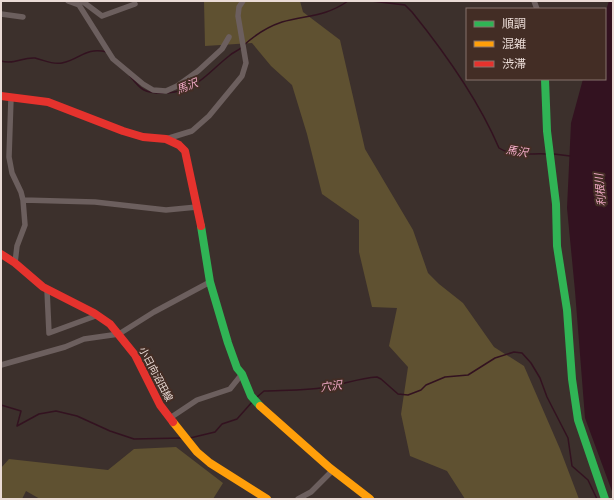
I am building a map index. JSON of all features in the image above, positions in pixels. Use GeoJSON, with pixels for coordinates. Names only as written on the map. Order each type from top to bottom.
{"type":"FeatureCollection","features":[{"type":"Feature","properties":{"kind":"street"},"geometry":{"type":"LineString","coordinates":[[82,1],[102,16],[135,4]]}},
{"type":"Feature","properties":{"kind":"street"},"geometry":{"type":"LineString","coordinates":[[166,139],[192,131],[209,116],[242,76],[246,62],[238,16],[239,7],[243,1]]}},
{"type":"Feature","properties":{"kind":"street"},"geometry":{"type":"LineString","coordinates":[[73,2],[78,5],[113,59],[143,84],[153,90],[166,92],[177,86],[198,71],[222,49],[229,37]]}},
{"type":"Feature","properties":{"kind":"street"},"geometry":{"type":"LineString","coordinates":[[1,14],[23,17]]}},
{"type":"Feature","properties":{"kind":"street"},"geometry":{"type":"LineString","coordinates":[[545,80],[547,131],[556,204],[557,246],[567,310],[572,379],[578,420],[605,499]]}},
{"type":"Feature","properties":{"kind":"street"},"geometry":{"type":"LineString","coordinates":[[1,96],[48,102],[123,131],[143,137],[166,139],[179,144],[185,151],[189,166],[210,282],[228,343],[237,368],[242,374],[251,396],[265,411],[333,470],[370,499]]}},
{"type":"Feature","properties":{"kind":"street"},"geometry":{"type":"LineString","coordinates":[[11,98],[9,157],[12,173],[23,200],[25,225],[17,246],[15,263]]}},
{"type":"Feature","properties":{"kind":"street"},"geometry":{"type":"LineString","coordinates":[[23,200],[95,202],[166,210],[196,207]]}},
{"type":"Feature","properties":{"kind":"street","name":"小日向沼田線"},"geometry":{"type":"LineString","coordinates":[[1,254],[15,263],[47,290],[98,315],[110,324],[135,355],[160,405],[187,441],[210,463],[267,499]]}},
{"type":"Feature","properties":{"kind":"street"},"geometry":{"type":"LineString","coordinates":[[1,365],[65,347],[84,339],[119,334],[154,312],[210,282]]}},
{"type":"Feature","properties":{"kind":"street"},"geometry":{"type":"LineString","coordinates":[[47,290],[49,333],[98,315]]}},
{"type":"Feature","properties":{"kind":"street"},"geometry":{"type":"LineString","coordinates":[[170,418],[197,400],[230,389],[242,374]]}},
{"type":"Feature","properties":{"kind":"street"},"geometry":{"type":"LineString","coordinates":[[298,499],[311,492],[333,470]]}},
{"type":"Feature","properties":{"kind":"shaded area"},"geometry":{"type":"Polygon","coordinates":[[[204,1],[300,1],[303,12],[340,40],[365,149],[413,230],[428,273],[463,303],[494,347],[524,366],[560,449],[579,499],[465,499],[447,471],[410,456],[401,414],[408,367],[389,346],[397,308],[372,307],[359,252],[359,220],[322,194],[307,134],[292,85],[271,66],[252,43],[205,46],[204,1]]]}},
{"type":"Feature","properties":{"kind":"shaded area"},"geometry":{"type":"Polygon","coordinates":[[[176,447],[223,483],[213,499],[40,499],[26,491],[22,499],[1,499],[1,468],[9,459],[108,470],[134,449],[176,447]]]}},
{"type":"Feature","properties":{"kind":"water","name":"利根川"},"geometry":{"type":"Polygon","coordinates":[[[609,1],[613,1],[613,494],[585,418],[567,208],[571,123],[583,80],[606,80],[606,10],[609,1]]]}},
{"type":"Feature","properties":{"kind":"waterway","name":"馬沢"},"geometry":{"type":"LineString","coordinates":[[244,45],[253,37],[271,26],[282,22],[324,13],[348,1]]}},
{"type":"Feature","properties":{"kind":"waterway","name":"馬沢"},"geometry":{"type":"LineString","coordinates":[[371,1],[405,5],[412,12],[460,77],[491,130],[499,148],[516,154],[546,154]]}},
{"type":"Feature","properties":{"kind":"waterway","name":"馬沢"},"geometry":{"type":"LineString","coordinates":[[167,93],[178,91],[194,85],[242,47]]}},
{"type":"Feature","properties":{"kind":"waterway","name":"馬沢"},"geometry":{"type":"LineString","coordinates":[[1,61],[14,62],[35,58],[51,63],[62,63],[88,52],[107,52]]}},
{"type":"Feature","properties":{"kind":"waterway","name":"馬沢"},"geometry":{"type":"LineString","coordinates":[[130,76],[140,88],[151,92],[163,93]]}},
{"type":"Feature","properties":{"kind":"waterway","name":"馬沢"},"geometry":{"type":"LineString","coordinates":[[554,154],[570,156]]}},
{"type":"Feature","properties":{"kind":"waterway","name":"穴沢"},"geometry":{"type":"LineString","coordinates":[[257,397],[264,391],[315,389],[365,378],[377,377],[398,394],[408,395],[445,377],[468,375],[495,358],[514,352],[522,353],[531,363],[540,378],[547,397],[568,438],[572,466],[588,480],[597,499]]}},
{"type":"Feature","properties":{"kind":"waterway","name":"穴沢"},"geometry":{"type":"LineString","coordinates":[[190,438],[215,432],[222,424],[237,419],[253,401]]}},
{"type":"Feature","properties":{"kind":"waterway","name":"穴沢"},"geometry":{"type":"LineString","coordinates":[[1,405],[21,411],[17,426],[39,414],[56,411],[77,416],[110,431],[134,439],[182,438]]}},
{"type":"Feature","properties":{"kind":"traffic: fast"},"geometry":{"type":"LineString","coordinates":[[545,80],[547,131],[556,204],[557,246],[567,310],[572,379],[578,420],[605,499]]}},
{"type":"Feature","properties":{"kind":"traffic: fast"},"geometry":{"type":"LineString","coordinates":[[201,226],[210,282],[228,343],[237,368],[242,374],[251,396],[260,406]]}},
{"type":"Feature","properties":{"kind":"traffic: slow"},"geometry":{"type":"LineString","coordinates":[[260,406],[330,468],[370,499]]}},
{"type":"Feature","properties":{"kind":"traffic: slow"},"geometry":{"type":"LineString","coordinates":[[173,422],[197,452],[210,463],[267,499]]}},
{"type":"Feature","properties":{"kind":"traffic: jam"},"geometry":{"type":"LineString","coordinates":[[1,96],[48,102],[123,131],[143,137],[166,139],[179,145],[185,151],[201,226]]}},
{"type":"Feature","properties":{"kind":"traffic: jam"},"geometry":{"type":"LineString","coordinates":[[1,254],[15,263],[43,287],[94,313],[110,324],[135,355],[160,405],[173,422]]}}]}
